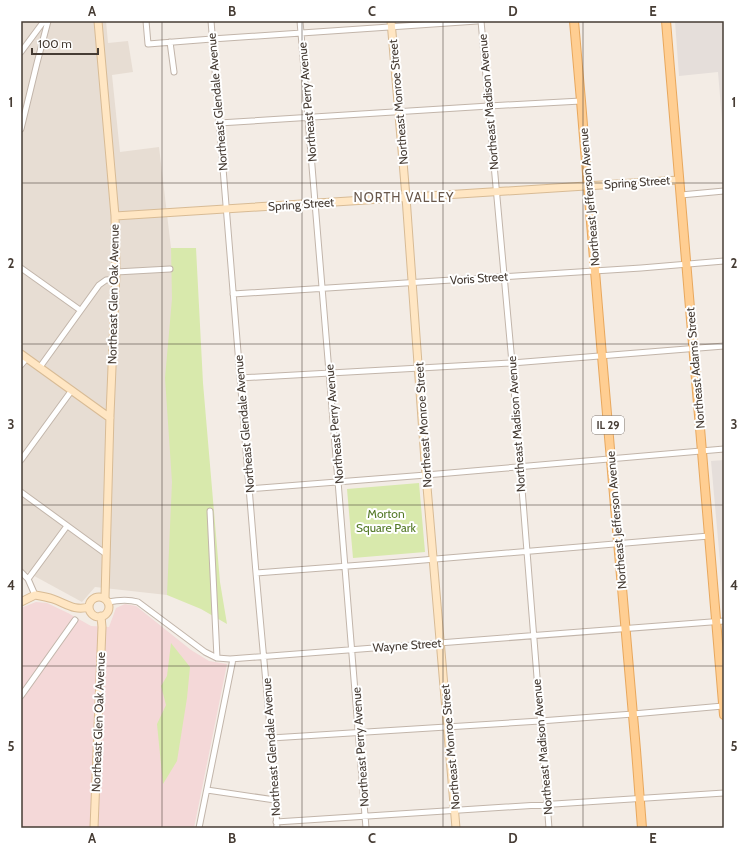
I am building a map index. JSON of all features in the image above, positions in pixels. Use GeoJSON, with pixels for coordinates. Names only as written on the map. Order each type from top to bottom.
{"type":"FeatureCollection","features":[{"type":"Feature","properties":{"kind":"main road","name":"Northeast Jefferson Avenue"},"geometry":{"type":"LineString","coordinates":[[574,21],[642,828]]}},
{"type":"Feature","properties":{"kind":"main road","name":"Northeast Adams Street"},"geometry":{"type":"LineString","coordinates":[[666,21],[709,536],[720,621],[724,715]]}},
{"type":"Feature","properties":{"kind":"street"},"geometry":{"type":"LineString","coordinates":[[21,52],[44,21]]}},
{"type":"Feature","properties":{"kind":"street"},"geometry":{"type":"LineString","coordinates":[[21,129],[48,21]]}},
{"type":"Feature","properties":{"kind":"street","name":"Northeast Glen Oak Avenue"},"geometry":{"type":"LineString","coordinates":[[96,597],[101,588],[106,554],[110,394],[116,276],[115,216],[98,21]]}},
{"type":"Feature","properties":{"kind":"street"},"geometry":{"type":"LineString","coordinates":[[146,21],[148,44],[212,38],[301,33],[391,24],[477,21]]}},
{"type":"Feature","properties":{"kind":"street","name":"Northeast Glendale Avenue"},"geometry":{"type":"LineString","coordinates":[[211,21],[271,738],[277,828]]}},
{"type":"Feature","properties":{"kind":"street","name":"Northeast Perry Avenue"},"geometry":{"type":"LineString","coordinates":[[300,21],[366,828]]}},
{"type":"Feature","properties":{"kind":"street","name":"Northeast Madison Avenue"},"geometry":{"type":"LineString","coordinates":[[481,21],[512,363],[549,828]]}},
{"type":"Feature","properties":{"kind":"street","name":"Northeast Monroe Street"},"geometry":{"type":"LineString","coordinates":[[391,24],[406,197],[426,475],[456,828]]}},
{"type":"Feature","properties":{"kind":"street"},"geometry":{"type":"LineString","coordinates":[[170,42],[174,72]]}},
{"type":"Feature","properties":{"kind":"street"},"geometry":{"type":"LineString","coordinates":[[219,123],[489,106],[581,102]]}},
{"type":"Feature","properties":{"kind":"street","name":"Spring Street"},"geometry":{"type":"LineString","coordinates":[[115,216],[680,180]]}},
{"type":"Feature","properties":{"kind":"street","name":"Spring Street"},"geometry":{"type":"LineString","coordinates":[[681,195],[724,191]]}},
{"type":"Feature","properties":{"kind":"street","name":"Voris Street"},"geometry":{"type":"LineString","coordinates":[[233,294],[724,261]]}},
{"type":"Feature","properties":{"kind":"street"},"geometry":{"type":"LineString","coordinates":[[21,268],[80,310]]}},
{"type":"Feature","properties":{"kind":"street"},"geometry":{"type":"LineString","coordinates":[[40,367],[99,285],[116,276],[170,269]]}},
{"type":"Feature","properties":{"kind":"street"},"geometry":{"type":"LineString","coordinates":[[240,378],[512,363],[724,346]]}},
{"type":"Feature","properties":{"kind":"street"},"geometry":{"type":"LineString","coordinates":[[21,365],[24,356],[110,418]]}},
{"type":"Feature","properties":{"kind":"street"},"geometry":{"type":"LineString","coordinates":[[21,460],[72,390]]}},
{"type":"Feature","properties":{"kind":"street"},"geometry":{"type":"LineString","coordinates":[[85,400],[103,408],[108,402],[110,394]]}},
{"type":"Feature","properties":{"kind":"street"},"geometry":{"type":"LineString","coordinates":[[249,489],[724,449]]}},
{"type":"Feature","properties":{"kind":"street"},"geometry":{"type":"LineString","coordinates":[[21,492],[106,554]]}},
{"type":"Feature","properties":{"kind":"street"},"geometry":{"type":"LineString","coordinates":[[210,511],[217,658]]}},
{"type":"Feature","properties":{"kind":"street"},"geometry":{"type":"LineString","coordinates":[[28,579],[67,526]]}},
{"type":"Feature","properties":{"kind":"street"},"geometry":{"type":"LineString","coordinates":[[256,573],[434,560],[709,536]]}},
{"type":"Feature","properties":{"kind":"street","name":"Northeast Glen Oak Avenue"},"geometry":{"type":"LineString","coordinates":[[105,568],[107,600]]}},
{"type":"Feature","properties":{"kind":"street"},"geometry":{"type":"LineString","coordinates":[[21,572],[28,579],[34,595]]}},
{"type":"Feature","properties":{"kind":"street"},"geometry":{"type":"LineString","coordinates":[[21,602],[34,595],[53,599],[65,605],[81,609],[89,607]]}},
{"type":"Feature","properties":{"kind":"street"},"geometry":{"type":"LineString","coordinates":[[96,597],[102,597],[107,600],[109,605],[106,614],[98,617],[91,612],[89,607],[91,601],[96,597]]}},
{"type":"Feature","properties":{"kind":"street","name":"Wayne Street"},"geometry":{"type":"LineString","coordinates":[[107,600],[126,600],[138,602],[208,654],[217,658],[233,659],[720,621]]}},
{"type":"Feature","properties":{"kind":"street","name":"Northeast Glen Oak Avenue"},"geometry":{"type":"LineString","coordinates":[[94,828],[102,634],[101,616]]}},
{"type":"Feature","properties":{"kind":"street"},"geometry":{"type":"LineString","coordinates":[[21,696],[75,620]]}},
{"type":"Feature","properties":{"kind":"street"},"geometry":{"type":"LineString","coordinates":[[199,828],[233,659]]}},
{"type":"Feature","properties":{"kind":"street"},"geometry":{"type":"LineString","coordinates":[[271,738],[633,714],[724,710]]}},
{"type":"Feature","properties":{"kind":"street"},"geometry":{"type":"LineString","coordinates":[[207,790],[275,800]]}},
{"type":"Feature","properties":{"kind":"street"},"geometry":{"type":"LineString","coordinates":[[276,822],[724,793]]}},
{"type":"Feature","properties":{"kind":"shaded area"},"geometry":{"type":"Polygon","coordinates":[[[21,21],[106,21],[108,43],[128,41],[133,72],[112,75],[120,152],[159,147],[171,248],[191,493],[167,595],[95,587],[82,602],[27,572],[21,580],[21,21]]]}},
{"type":"Feature","properties":{"kind":"shaded area"},"geometry":{"type":"Polygon","coordinates":[[[675,21],[724,21],[724,132],[718,72],[679,76],[675,21]]]}},
{"type":"Feature","properties":{"kind":"shaded area"},"geometry":{"type":"Polygon","coordinates":[[[724,460],[724,606],[711,461],[724,460]]]}},
{"type":"Feature","properties":{"kind":"shaded area"},"geometry":{"type":"Polygon","coordinates":[[[36,602],[47,603],[91,626],[109,627],[116,608],[125,604],[136,606],[191,650],[209,661],[227,664],[194,828],[21,828],[21,608],[36,602]]]}},
{"type":"Feature","properties":{"kind":"green space"},"geometry":{"type":"Polygon","coordinates":[[[171,248],[196,248],[203,383],[220,582],[227,624],[201,609],[167,595],[172,482],[165,378],[172,299],[171,248]]]}},
{"type":"Feature","properties":{"kind":"green space","name":"Morton Square Park"},"geometry":{"type":"Polygon","coordinates":[[[419,483],[425,552],[353,558],[347,489],[419,483]]]}},
{"type":"Feature","properties":{"kind":"green space"},"geometry":{"type":"Polygon","coordinates":[[[171,643],[190,667],[187,698],[177,761],[163,784],[157,724],[166,705],[161,686],[167,676],[171,643]]]}},
{"type":"Feature","properties":{"kind":"district","name":"NORTH VALLEY"},"geometry":{"type":"Point","coordinates":[404,197]}}]}
